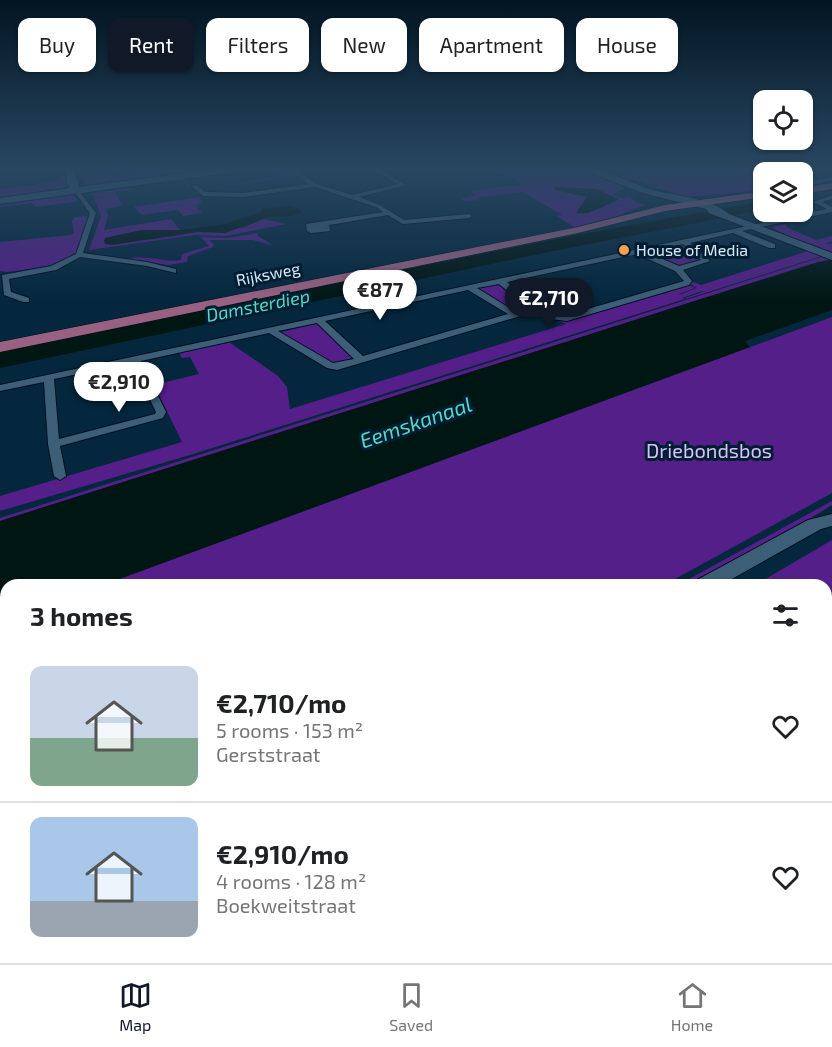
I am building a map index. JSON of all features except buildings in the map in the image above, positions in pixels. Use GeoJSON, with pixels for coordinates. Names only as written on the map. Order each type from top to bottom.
{"type":"FeatureCollection","features":[{"type":"Feature","properties":{"kind":"main road","name":"Rijksweg"},"geometry":{"type":"LineString","coordinates":[[0,347],[578,230],[684,213]]}},
{"type":"Feature","properties":{"kind":"main road","name":"Rijksweg"},"geometry":{"type":"LineString","coordinates":[[578,230],[686,213]]}},
{"type":"Feature","properties":{"kind":"main road"},"geometry":{"type":"LineString","coordinates":[[719,213],[754,227],[775,241],[832,257]]}},
{"type":"Feature","properties":{"kind":"main road"},"geometry":{"type":"LineString","coordinates":[[715,579],[823,522],[832,509]]}},
{"type":"Feature","properties":{"kind":"street"},"geometry":{"type":"LineString","coordinates":[[79,255],[94,216],[93,213]]}},
{"type":"Feature","properties":{"kind":"street"},"geometry":{"type":"LineString","coordinates":[[325,224],[389,213],[406,223],[469,216]]}},
{"type":"Feature","properties":{"kind":"street"},"geometry":{"type":"LineString","coordinates":[[0,388],[815,213]]}},
{"type":"Feature","properties":{"kind":"street"},"geometry":{"type":"LineString","coordinates":[[732,231],[775,241]]}},
{"type":"Feature","properties":{"kind":"street"},"geometry":{"type":"LineString","coordinates":[[678,269],[706,261],[685,242]]}},
{"type":"Feature","properties":{"kind":"street"},"geometry":{"type":"LineString","coordinates":[[501,281],[534,309],[554,317],[567,318],[688,281],[678,269],[639,252]]}},
{"type":"Feature","properties":{"kind":"street"},"geometry":{"type":"LineString","coordinates":[[26,300],[7,293],[4,277],[53,268],[79,255],[147,264],[173,271]]}},
{"type":"Feature","properties":{"kind":"street"},"geometry":{"type":"LineString","coordinates":[[470,288],[514,314]]}},
{"type":"Feature","properties":{"kind":"street"},"geometry":{"type":"LineString","coordinates":[[270,330],[330,366],[337,367],[534,309]]}},
{"type":"Feature","properties":{"kind":"street"},"geometry":{"type":"LineString","coordinates":[[320,321],[361,360]]}},
{"type":"Feature","properties":{"kind":"street"},"geometry":{"type":"LineString","coordinates":[[54,444],[159,416],[161,412],[136,360]]}},
{"type":"Feature","properties":{"kind":"street"},"geometry":{"type":"LineString","coordinates":[[48,379],[54,444],[60,476]]}},
{"type":"Feature","properties":{"kind":"green space"},"geometry":{"type":"Polygon","coordinates":[[[100,213],[107,213],[104,230],[171,219],[180,230],[142,230],[105,238],[148,240],[204,231],[242,228],[266,218],[286,224],[226,236],[195,235],[89,250],[101,216],[100,213]]]}},
{"type":"Feature","properties":{"kind":"green space"},"geometry":{"type":"Polygon","coordinates":[[[180,213],[202,213],[183,216],[180,213]]]}},
{"type":"Feature","properties":{"kind":"green space"},"geometry":{"type":"Polygon","coordinates":[[[559,213],[625,213],[575,227],[556,216],[562,215],[559,213]]]}},
{"type":"Feature","properties":{"kind":"green space"},"geometry":{"type":"Polygon","coordinates":[[[88,216],[79,249],[66,260],[46,266],[0,271],[0,242],[71,235],[74,233],[72,222],[74,217],[88,216]]]}},
{"type":"Feature","properties":{"kind":"green space"},"geometry":{"type":"Polygon","coordinates":[[[785,224],[788,228],[816,240],[832,236],[832,241],[825,244],[832,244],[832,252],[771,227],[785,224]]]}},
{"type":"Feature","properties":{"kind":"green space"},"geometry":{"type":"Polygon","coordinates":[[[257,233],[274,246],[253,240],[209,240],[214,244],[213,247],[188,256],[187,262],[168,265],[128,259],[141,257],[181,260],[182,254],[209,246],[201,237],[227,238],[257,233]]]}},
{"type":"Feature","properties":{"kind":"green space"},"geometry":{"type":"Polygon","coordinates":[[[683,244],[702,260],[679,267],[644,253],[683,244]]]}},
{"type":"Feature","properties":{"kind":"green space"},"geometry":{"type":"Polygon","coordinates":[[[808,251],[822,256],[686,299],[705,291],[679,295],[697,288],[689,283],[691,281],[701,285],[808,251]]]}},
{"type":"Feature","properties":{"kind":"green space"},"geometry":{"type":"Polygon","coordinates":[[[825,256],[832,259],[0,521],[0,518],[825,256]]]}},
{"type":"Feature","properties":{"kind":"green space"},"geometry":{"type":"Polygon","coordinates":[[[498,284],[526,308],[512,312],[475,289],[498,284]]]}},
{"type":"Feature","properties":{"kind":"green space"},"geometry":{"type":"Polygon","coordinates":[[[687,284],[695,288],[676,295],[702,291],[682,298],[685,299],[190,455],[0,511],[0,496],[182,442],[154,385],[199,374],[190,357],[182,358],[179,353],[229,342],[278,376],[287,387],[290,409],[566,324],[553,319],[687,284]]]}},
{"type":"Feature","properties":{"kind":"green space","name":"Driebondsbos"},"geometry":{"type":"Polygon","coordinates":[[[832,317],[832,493],[675,579],[119,579],[832,317]]]}},
{"type":"Feature","properties":{"kind":"green space"},"geometry":{"type":"Polygon","coordinates":[[[317,323],[353,358],[334,363],[278,333],[317,323]]]}},
{"type":"Feature","properties":{"kind":"green space"},"geometry":{"type":"Polygon","coordinates":[[[832,501],[832,505],[791,530],[700,579],[689,579],[832,501]]]}},
{"type":"Feature","properties":{"kind":"green space"},"geometry":{"type":"Polygon","coordinates":[[[832,540],[832,579],[765,579],[832,540]]]}},
{"type":"Feature","properties":{"kind":"water"},"geometry":{"type":"Polygon","coordinates":[[[258,213],[302,213],[269,217],[225,233],[197,232],[112,245],[105,244],[104,241],[105,238],[142,230],[180,230],[225,224],[258,213]]]}},
{"type":"Feature","properties":{"kind":"water","name":"Damsterdiep"},"geometry":{"type":"Polygon","coordinates":[[[698,213],[748,213],[553,251],[0,368],[0,351],[571,236],[698,213]]]}},
{"type":"Feature","properties":{"kind":"water","name":"Eemskanaal"},"geometry":{"type":"Polygon","coordinates":[[[832,260],[832,310],[745,341],[750,347],[119,579],[0,579],[0,521],[818,262],[832,260]]]}},
{"type":"Feature","properties":{"kind":"place","name":"House of Media"},"geometry":{"type":"Point","coordinates":[624,250]}}]}
